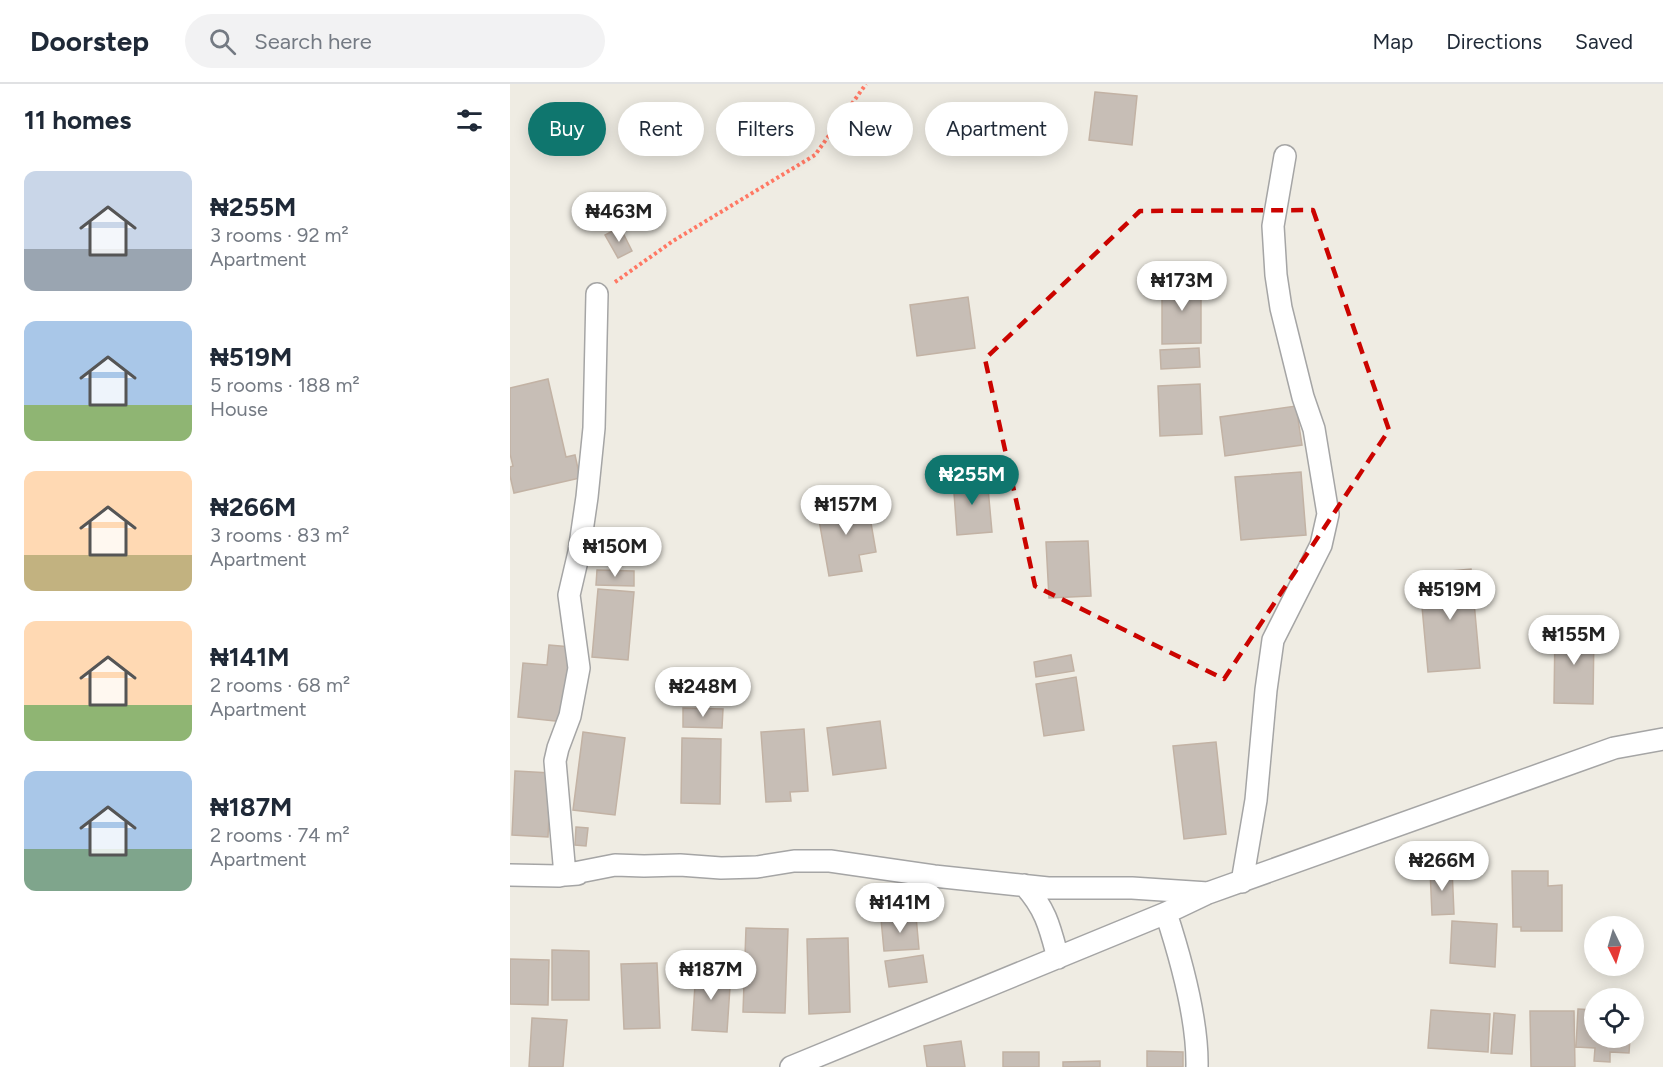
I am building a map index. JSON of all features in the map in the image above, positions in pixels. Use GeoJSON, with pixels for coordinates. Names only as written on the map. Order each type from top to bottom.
{"type":"FeatureCollection","features":[{"type":"Feature","properties":{"kind":"street"},"geometry":{"type":"LineString","coordinates":[[1242,882],[1257,800],[1266,690],[1273,640],[1321,545],[1328,514],[1314,429],[1303,397],[1281,308],[1276,275],[1273,226],[1285,156]]}},
{"type":"Feature","properties":{"kind":"street"},"geometry":{"type":"LineString","coordinates":[[564,875],[561,807],[555,761],[570,716],[579,668],[569,595],[579,552],[594,428],[597,294]]}},
{"type":"Feature","properties":{"kind":"street"},"geometry":{"type":"LineString","coordinates":[[791,1067],[1166,913],[1208,893],[1614,748],[1663,739]]}},
{"type":"Feature","properties":{"kind":"street"},"geometry":{"type":"LineString","coordinates":[[510,875],[564,875],[615,865],[680,864],[721,868],[757,867],[794,861],[830,861],[934,876],[1048,888],[1132,888],[1208,893]]}},
{"type":"Feature","properties":{"kind":"street"},"geometry":{"type":"LineString","coordinates":[[1024,885],[1038,900],[1045,915],[1058,958]]}},
{"type":"Feature","properties":{"kind":"street"},"geometry":{"type":"LineString","coordinates":[[1166,913],[1178,950],[1197,1044],[1197,1067]]}},
{"type":"Feature","properties":{"kind":"path"},"geometry":{"type":"LineString","coordinates":[[597,294],[673,242],[815,155],[866,84]]}},
{"type":"Feature","properties":{"kind":"highlighted area"},"geometry":{"type":"Polygon","coordinates":[[[1313,210],[1389,430],[1224,679],[1035,586],[985,359],[1140,211],[1313,210]]]}},
{"type":"Feature","properties":{"kind":"building"},"geometry":{"type":"Polygon","coordinates":[[[1095,92],[1137,96],[1132,145],[1089,140],[1095,92]]]}},
{"type":"Feature","properties":{"kind":"building"},"geometry":{"type":"Polygon","coordinates":[[[620,227],[632,251],[618,258],[605,235],[620,227]]]}},
{"type":"Feature","properties":{"kind":"building"},"geometry":{"type":"Polygon","coordinates":[[[1201,281],[1201,343],[1162,344],[1162,282],[1201,281]]]}},
{"type":"Feature","properties":{"kind":"building"},"geometry":{"type":"Polygon","coordinates":[[[968,297],[975,348],[917,356],[910,305],[968,297]]]}},
{"type":"Feature","properties":{"kind":"building"},"geometry":{"type":"Polygon","coordinates":[[[1199,348],[1200,367],[1161,369],[1160,350],[1199,348]]]}},
{"type":"Feature","properties":{"kind":"building"},"geometry":{"type":"Polygon","coordinates":[[[548,379],[566,457],[575,455],[580,478],[514,493],[510,476],[510,467],[513,466],[510,454],[510,388],[548,379]]]}},
{"type":"Feature","properties":{"kind":"building"},"geometry":{"type":"Polygon","coordinates":[[[1200,384],[1202,434],[1160,436],[1158,386],[1200,384]]]}},
{"type":"Feature","properties":{"kind":"building"},"geometry":{"type":"Polygon","coordinates":[[[1296,406],[1302,445],[1225,456],[1220,417],[1296,406]]]}},
{"type":"Feature","properties":{"kind":"building"},"geometry":{"type":"Polygon","coordinates":[[[1301,472],[1306,535],[1241,540],[1235,477],[1301,472]]]}},
{"type":"Feature","properties":{"kind":"building"},"geometry":{"type":"Polygon","coordinates":[[[987,477],[992,532],[957,535],[953,479],[987,477]]]}},
{"type":"Feature","properties":{"kind":"building"},"geometry":{"type":"Polygon","coordinates":[[[867,500],[876,552],[859,555],[862,571],[829,576],[817,509],[867,500]]]}},
{"type":"Feature","properties":{"kind":"building"},"geometry":{"type":"Polygon","coordinates":[[[1088,541],[1091,596],[1049,598],[1046,542],[1088,541]]]}},
{"type":"Feature","properties":{"kind":"building"},"geometry":{"type":"Polygon","coordinates":[[[1471,569],[1480,668],[1428,672],[1419,574],[1471,569]]]}},
{"type":"Feature","properties":{"kind":"building"},"geometry":{"type":"Polygon","coordinates":[[[597,570],[634,571],[634,586],[596,585],[597,570]]]}},
{"type":"Feature","properties":{"kind":"building"},"geometry":{"type":"Polygon","coordinates":[[[598,589],[634,592],[628,660],[592,657],[598,589]]]}},
{"type":"Feature","properties":{"kind":"building"},"geometry":{"type":"Polygon","coordinates":[[[1555,629],[1594,630],[1593,704],[1554,703],[1555,629]]]}},
{"type":"Feature","properties":{"kind":"building"},"geometry":{"type":"Polygon","coordinates":[[[549,645],[571,647],[564,722],[518,717],[523,663],[547,665],[549,645]]]}},
{"type":"Feature","properties":{"kind":"building"},"geometry":{"type":"Polygon","coordinates":[[[1071,655],[1074,671],[1036,677],[1034,662],[1071,655]]]}},
{"type":"Feature","properties":{"kind":"building"},"geometry":{"type":"Polygon","coordinates":[[[1076,677],[1084,730],[1044,736],[1036,684],[1076,677]]]}},
{"type":"Feature","properties":{"kind":"building"},"geometry":{"type":"Polygon","coordinates":[[[683,708],[723,709],[722,728],[683,727],[683,708]]]}},
{"type":"Feature","properties":{"kind":"building"},"geometry":{"type":"Polygon","coordinates":[[[880,721],[886,768],[833,775],[827,728],[880,721]]]}},
{"type":"Feature","properties":{"kind":"building"},"geometry":{"type":"Polygon","coordinates":[[[804,729],[808,791],[790,792],[791,801],[766,802],[761,732],[804,729]]]}},
{"type":"Feature","properties":{"kind":"building"},"geometry":{"type":"Polygon","coordinates":[[[583,732],[625,738],[615,815],[573,810],[583,732]]]}},
{"type":"Feature","properties":{"kind":"building"},"geometry":{"type":"Polygon","coordinates":[[[682,738],[721,739],[720,804],[681,803],[682,738]]]}},
{"type":"Feature","properties":{"kind":"building"},"geometry":{"type":"Polygon","coordinates":[[[1216,742],[1226,834],[1184,839],[1173,746],[1216,742]]]}},
{"type":"Feature","properties":{"kind":"building"},"geometry":{"type":"Polygon","coordinates":[[[515,771],[551,773],[548,837],[512,835],[515,771]]]}},
{"type":"Feature","properties":{"kind":"building"},"geometry":{"type":"Polygon","coordinates":[[[576,827],[588,828],[586,846],[575,845],[576,827]]]}},
{"type":"Feature","properties":{"kind":"building"},"geometry":{"type":"Polygon","coordinates":[[[1452,868],[1454,914],[1432,915],[1430,869],[1452,868]]]}},
{"type":"Feature","properties":{"kind":"building"},"geometry":{"type":"Polygon","coordinates":[[[1512,871],[1548,871],[1548,886],[1562,885],[1562,931],[1521,931],[1521,927],[1513,927],[1512,871]]]}},
{"type":"Feature","properties":{"kind":"building"},"geometry":{"type":"Polygon","coordinates":[[[916,916],[919,949],[884,951],[881,919],[916,916]]]}},
{"type":"Feature","properties":{"kind":"building"},"geometry":{"type":"Polygon","coordinates":[[[1452,921],[1497,924],[1495,967],[1450,963],[1452,921]]]}},
{"type":"Feature","properties":{"kind":"building"},"geometry":{"type":"Polygon","coordinates":[[[746,928],[788,929],[785,1013],[743,1012],[746,928]]]}},
{"type":"Feature","properties":{"kind":"building"},"geometry":{"type":"Polygon","coordinates":[[[848,938],[850,1012],[809,1014],[807,939],[848,938]]]}},
{"type":"Feature","properties":{"kind":"building"},"geometry":{"type":"Polygon","coordinates":[[[552,950],[589,951],[589,1000],[552,1000],[552,950]]]}},
{"type":"Feature","properties":{"kind":"building"},"geometry":{"type":"Polygon","coordinates":[[[923,955],[927,982],[889,987],[885,961],[923,955]]]}},
{"type":"Feature","properties":{"kind":"building"},"geometry":{"type":"Polygon","coordinates":[[[510,959],[549,960],[548,1005],[510,1004],[510,959]]]}},
{"type":"Feature","properties":{"kind":"building"},"geometry":{"type":"Polygon","coordinates":[[[657,963],[660,1028],[624,1029],[621,964],[657,963]]]}},
{"type":"Feature","properties":{"kind":"building"},"geometry":{"type":"Polygon","coordinates":[[[696,970],[731,972],[727,1032],[692,1030],[696,970]]]}},
{"type":"Feature","properties":{"kind":"building"},"geometry":{"type":"Polygon","coordinates":[[[1578,1009],[1584,1009],[1584,1047],[1576,1047],[1578,1009]]]}},
{"type":"Feature","properties":{"kind":"building"},"geometry":{"type":"Polygon","coordinates":[[[1431,1010],[1490,1014],[1488,1052],[1428,1048],[1431,1010]]]}},
{"type":"Feature","properties":{"kind":"building"},"geometry":{"type":"Polygon","coordinates":[[[1530,1011],[1574,1011],[1575,1067],[1531,1067],[1530,1011]]]}},
{"type":"Feature","properties":{"kind":"building"},"geometry":{"type":"Polygon","coordinates":[[[1494,1013],[1515,1015],[1512,1054],[1491,1053],[1494,1013]]]}},
{"type":"Feature","properties":{"kind":"building"},"geometry":{"type":"Polygon","coordinates":[[[532,1018],[567,1020],[563,1067],[529,1067],[532,1018]]]}},
{"type":"Feature","properties":{"kind":"building"},"geometry":{"type":"Polygon","coordinates":[[[961,1041],[965,1067],[927,1067],[924,1046],[961,1041]]]}},
{"type":"Feature","properties":{"kind":"building"},"geometry":{"type":"Polygon","coordinates":[[[1595,1048],[1629,1048],[1629,1053],[1610,1052],[1610,1062],[1594,1061],[1595,1048]]]}},
{"type":"Feature","properties":{"kind":"building"},"geometry":{"type":"Polygon","coordinates":[[[1147,1051],[1183,1052],[1183,1067],[1147,1067],[1147,1051]]]}},
{"type":"Feature","properties":{"kind":"building"},"geometry":{"type":"Polygon","coordinates":[[[1003,1052],[1039,1052],[1039,1067],[1003,1067],[1003,1052]]]}},
{"type":"Feature","properties":{"kind":"building"},"geometry":{"type":"Polygon","coordinates":[[[1100,1061],[1100,1067],[1063,1067],[1063,1062],[1100,1061]]]}}]}
